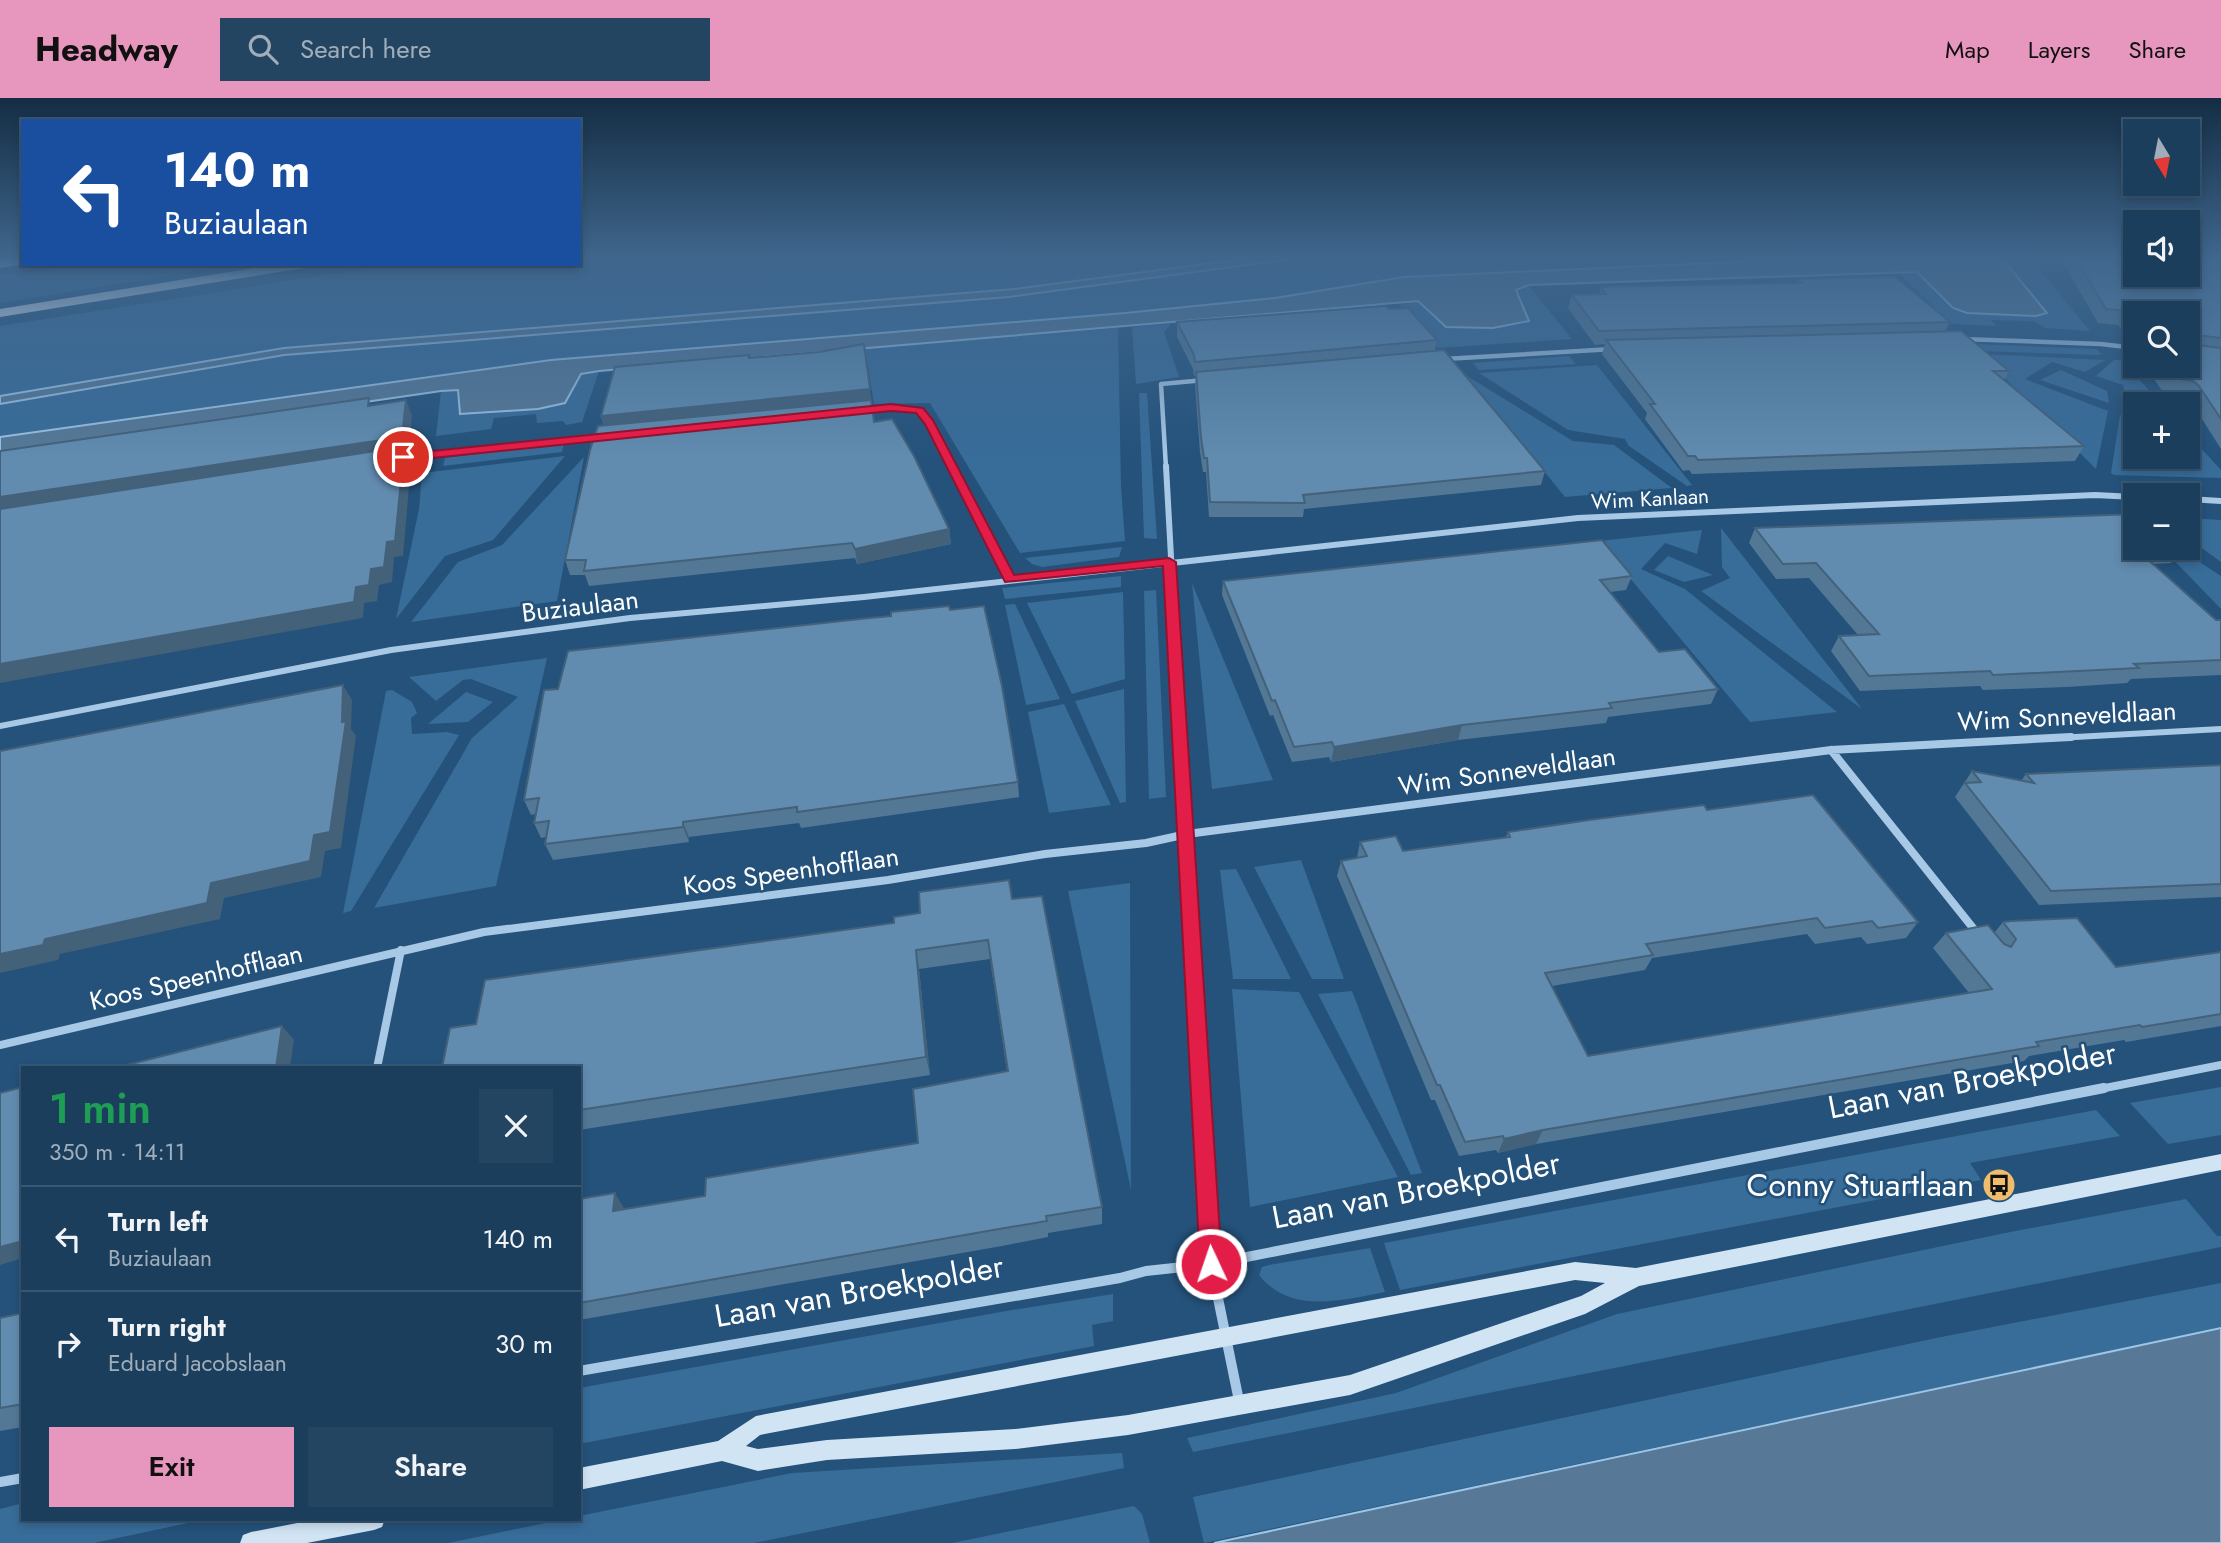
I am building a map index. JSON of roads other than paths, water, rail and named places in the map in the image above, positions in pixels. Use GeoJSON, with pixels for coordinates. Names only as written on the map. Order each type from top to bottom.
{"type":"FeatureCollection","features":[{"type":"Feature","properties":{"kind":"main road"},"geometry":{"type":"LineString","coordinates":[[722,1451],[756,1426],[1575,1271],[1636,1277],[2221,1162]]}},
{"type":"Feature","properties":{"kind":"main road"},"geometry":{"type":"LineString","coordinates":[[581,1479],[722,1451],[758,1460],[827,1450],[1015,1439],[1128,1425],[1350,1385],[1585,1304],[1636,1277]]}},
{"type":"Feature","properties":{"kind":"main road"},"geometry":{"type":"LineString","coordinates":[[251,1543],[363,1521]]}},
{"type":"Feature","properties":{"kind":"street"},"geometry":{"type":"LineString","coordinates":[[1957,339],[2123,347]]}},
{"type":"Feature","properties":{"kind":"street"},"geometry":{"type":"LineString","coordinates":[[1434,360],[1616,349]]}},
{"type":"Feature","properties":{"kind":"street"},"geometry":{"type":"LineString","coordinates":[[1211,380],[1161,384],[1169,562],[1211,1264],[1240,1404]]}},
{"type":"Feature","properties":{"kind":"street"},"geometry":{"type":"LineString","coordinates":[[850,411],[891,407],[919,411],[930,423],[1010,579]]}},
{"type":"Feature","properties":{"kind":"street"},"geometry":{"type":"LineString","coordinates":[[389,459],[618,434]]}},
{"type":"Feature","properties":{"kind":"street","name":"Wim Kanlaan"},"geometry":{"type":"LineString","coordinates":[[1169,562],[1578,518],[2095,495],[2123,496]]}},
{"type":"Feature","properties":{"kind":"street"},"geometry":{"type":"LineString","coordinates":[[2200,500],[2221,501]]}},
{"type":"Feature","properties":{"kind":"street","name":"Buziaulaan"},"geometry":{"type":"LineString","coordinates":[[0,726],[391,650],[630,618],[864,597],[1169,562]]}},
{"type":"Feature","properties":{"kind":"street","name":"Wim Sonneveldlaan"},"geometry":{"type":"LineString","coordinates":[[1187,834],[1831,750],[2221,729]]}},
{"type":"Feature","properties":{"kind":"street"},"geometry":{"type":"LineString","coordinates":[[1831,750],[1979,936]]}},
{"type":"Feature","properties":{"kind":"street","name":"Koos Speenhofflaan"},"geometry":{"type":"LineString","coordinates":[[0,1045],[484,932],[888,880],[1045,854],[1146,843],[1187,834]]}},
{"type":"Feature","properties":{"kind":"street"},"geometry":{"type":"LineString","coordinates":[[377,1066],[401,950]]}},
{"type":"Feature","properties":{"kind":"street","name":"Laan van Broekpolder"},"geometry":{"type":"LineString","coordinates":[[581,1371],[1120,1278],[1146,1271],[1211,1264],[2221,1065]]}},
{"type":"Feature","properties":{"kind":"street"},"geometry":{"type":"LineString","coordinates":[[0,1482],[21,1478]]}},
{"type":"Feature","properties":{"kind":"place","name":"Conny Stuartlaan"},"geometry":{"type":"Point","coordinates":[1999,1185]}}]}
